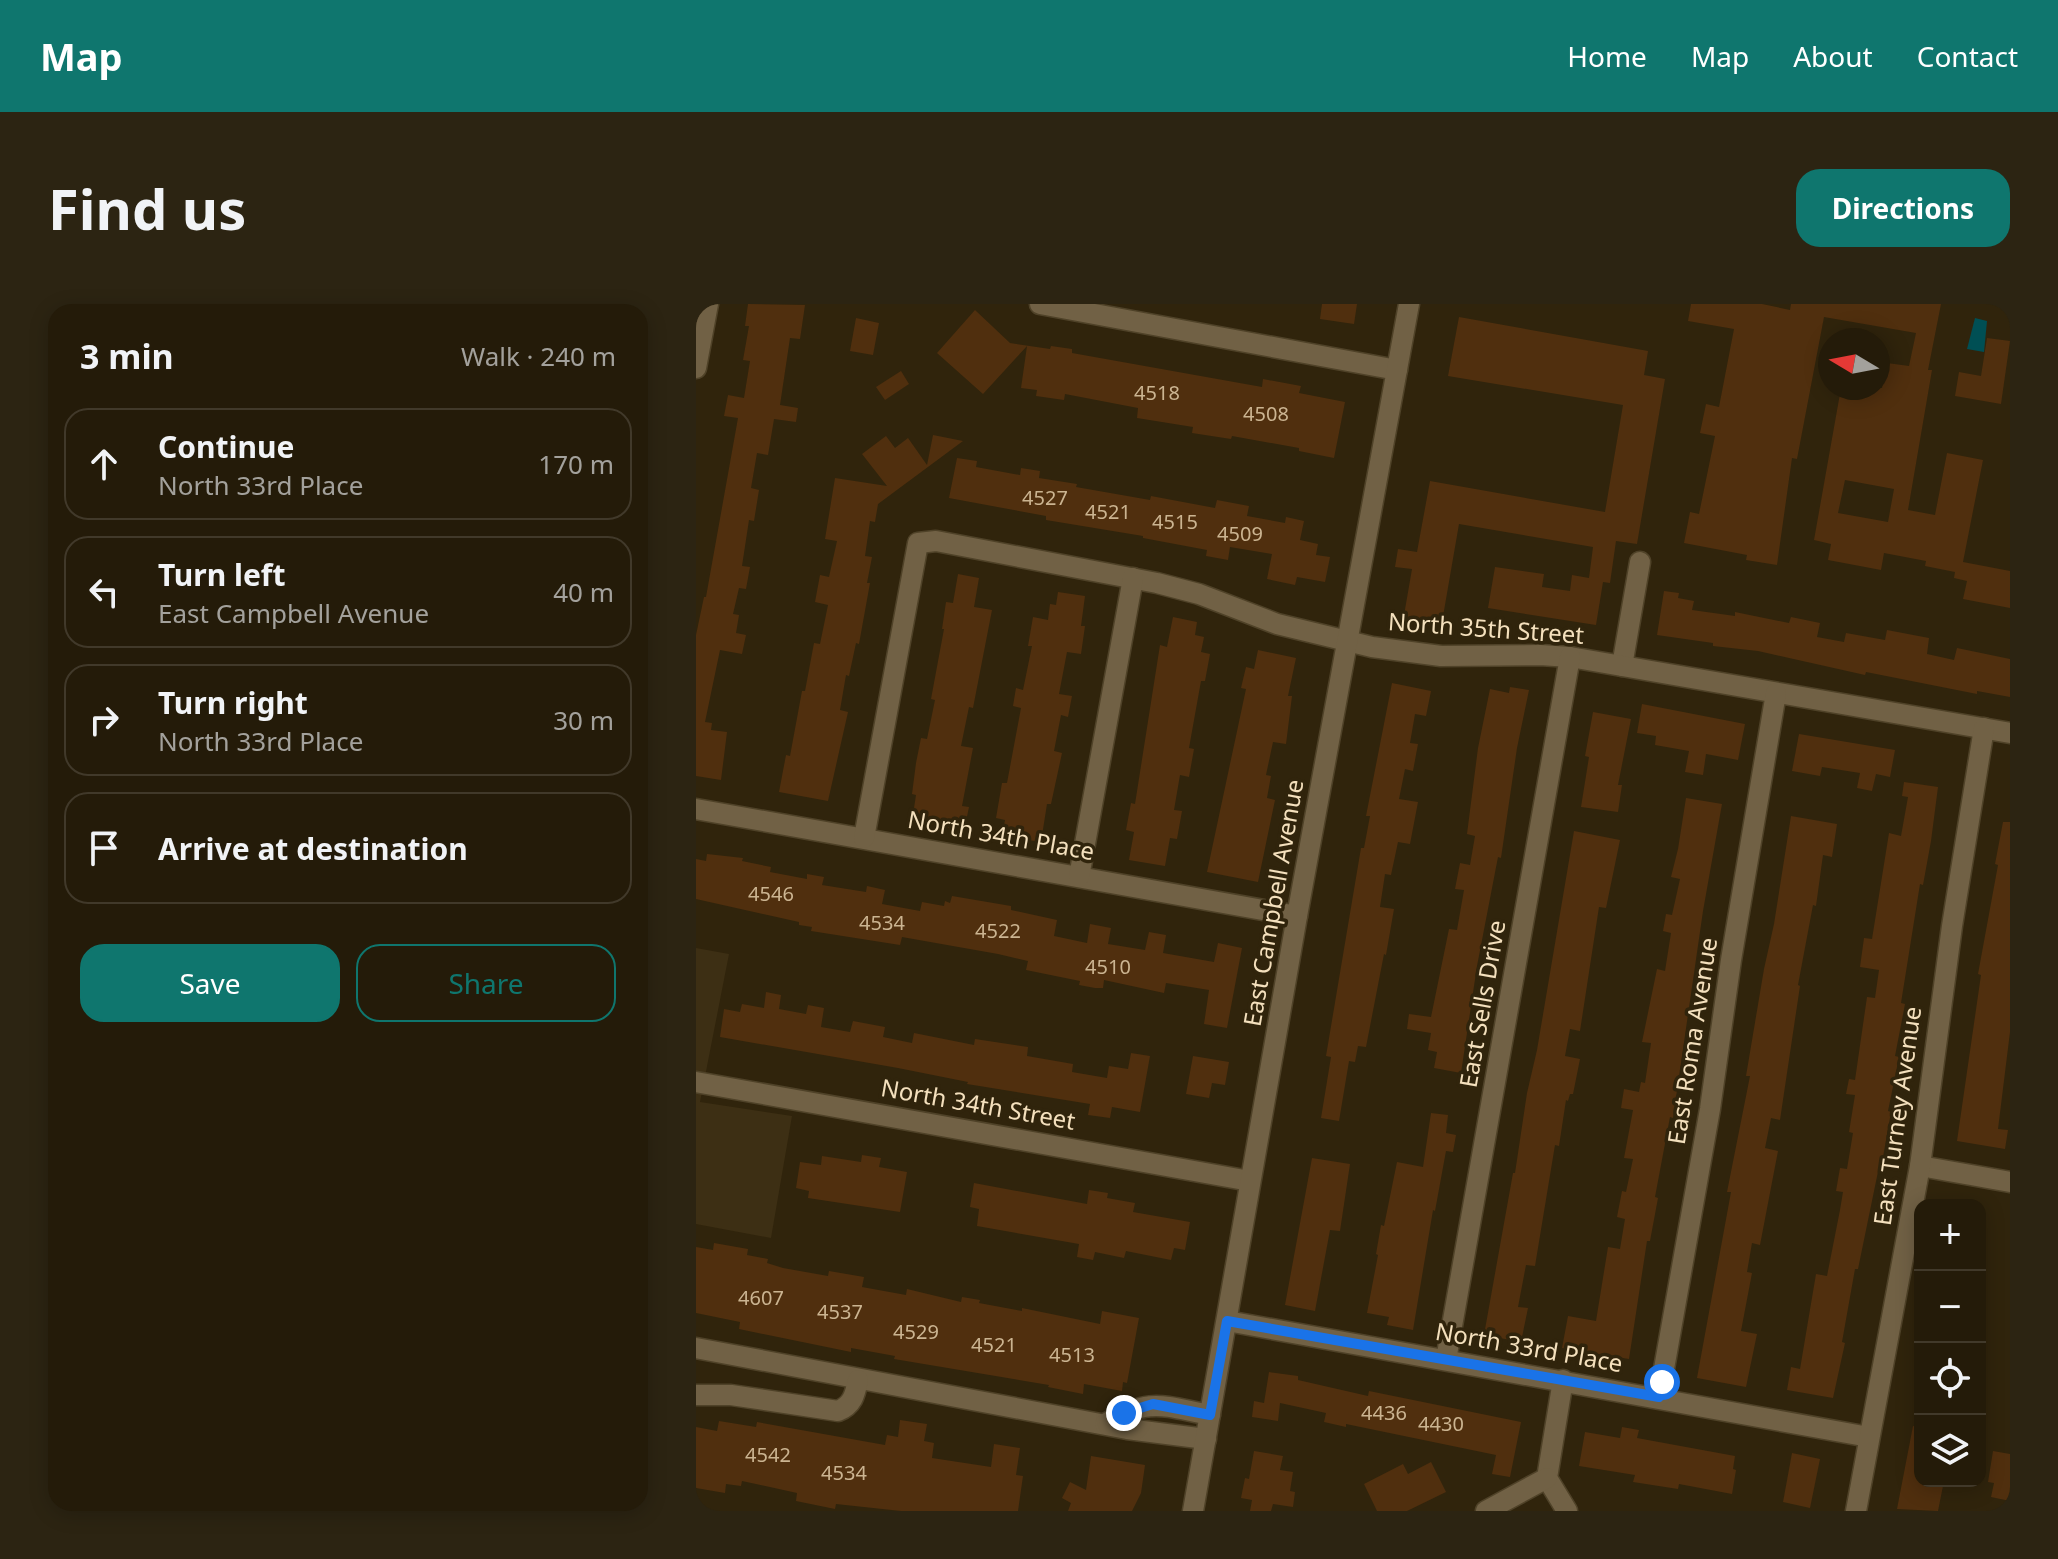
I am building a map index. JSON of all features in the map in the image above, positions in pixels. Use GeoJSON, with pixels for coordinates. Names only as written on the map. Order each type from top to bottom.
{"type":"FeatureCollection","features":[{"type":"Feature","properties":{"kind":"street"},"geometry":{"type":"LineString","coordinates":[[696,368],[708,304]]}},
{"type":"Feature","properties":{"kind":"street"},"geometry":{"type":"LineString","coordinates":[[1040,304],[1397,370]]}},
{"type":"Feature","properties":{"kind":"street","name":"East Campbell Avenue"},"geometry":{"type":"LineString","coordinates":[[1193,1511],[1297,916],[1409,304]]}},
{"type":"Feature","properties":{"kind":"street","name":"North 35th Street"},"geometry":{"type":"LineString","coordinates":[[864,838],[918,543],[936,541],[1133,578],[1199,594],[1277,624],[1413,654],[1570,657],[2010,733]]}},
{"type":"Feature","properties":{"kind":"street"},"geometry":{"type":"LineString","coordinates":[[1622,666],[1640,562]]}},
{"type":"Feature","properties":{"kind":"street"},"geometry":{"type":"LineString","coordinates":[[1079,877],[1133,578]]}},
{"type":"Feature","properties":{"kind":"street","name":"East Sells Drive"},"geometry":{"type":"LineString","coordinates":[[1446,1360],[1570,657]]}},
{"type":"Feature","properties":{"kind":"street","name":"East Roma Avenue"},"geometry":{"type":"LineString","coordinates":[[1659,1397],[1710,1109],[1731,960],[1776,693]]}},
{"type":"Feature","properties":{"kind":"street","name":"East Turney Avenue"},"geometry":{"type":"LineString","coordinates":[[1856,1511],[1920,1166],[1952,926],[1984,728]]}},
{"type":"Feature","properties":{"kind":"street","name":"North 34th Place"},"geometry":{"type":"LineString","coordinates":[[696,809],[1297,916]]}},
{"type":"Feature","properties":{"kind":"street","name":"North 34th Street"},"geometry":{"type":"LineString","coordinates":[[696,1082],[1250,1181]]}},
{"type":"Feature","properties":{"kind":"street"},"geometry":{"type":"LineString","coordinates":[[1920,1166],[2010,1182]]}},
{"type":"Feature","properties":{"kind":"street","name":"North 33rd Place"},"geometry":{"type":"LineString","coordinates":[[1227,1321],[1869,1437]]}},
{"type":"Feature","properties":{"kind":"street"},"geometry":{"type":"LineString","coordinates":[[696,1348],[1138,1430],[1206,1439]]}},
{"type":"Feature","properties":{"kind":"street"},"geometry":{"type":"LineString","coordinates":[[696,1395],[731,1395],[838,1411],[847,1407],[855,1396],[858,1380]]}},
{"type":"Feature","properties":{"kind":"street"},"geometry":{"type":"LineString","coordinates":[[1563,1380],[1547,1478],[1567,1511]]}},
{"type":"Feature","properties":{"kind":"street"},"geometry":{"type":"LineString","coordinates":[[1105,1424],[1124,1413],[1153,1404],[1210,1415]]}},
{"type":"Feature","properties":{"kind":"street"},"geometry":{"type":"LineString","coordinates":[[1138,1430],[1141,1407]]}},
{"type":"Feature","properties":{"kind":"street"},"geometry":{"type":"LineString","coordinates":[[1486,1511],[1547,1478]]}},
{"type":"Feature","properties":{"kind":"shaded area"},"geometry":{"type":"Polygon","coordinates":[[[696,948],[729,954],[700,1102],[792,1116],[771,1238],[696,1224],[696,948]]]}},
{"type":"Feature","properties":{"kind":"water"},"geometry":{"type":"Polygon","coordinates":[[[1975,318],[1987,321],[1984,352],[1967,349],[1975,318]]]}},
{"type":"Feature","properties":{"kind":"building"},"geometry":{"type":"Polygon","coordinates":[[[748,304],[805,305],[800,339],[790,338],[780,405],[798,408],[796,422],[774,419],[768,455],[757,453],[751,488],[759,490],[754,521],[749,520],[742,566],[750,567],[746,589],[739,588],[733,614],[739,615],[736,633],[746,635],[742,654],[720,650],[705,722],[712,723],[711,730],[727,732],[721,780],[696,776],[696,635],[706,597],[738,418],[724,416],[728,395],[744,398],[750,361],[743,360],[749,326],[745,326],[748,304]]]}},
{"type":"Feature","properties":{"kind":"building"},"geometry":{"type":"Polygon","coordinates":[[[1322,304],[1357,304],[1354,324],[1320,319],[1322,304]]]}},
{"type":"Feature","properties":{"kind":"building"},"geometry":{"type":"Polygon","coordinates":[[[1691,304],[1762,304],[1790,310],[1791,304],[1941,304],[1908,510],[1935,515],[1947,453],[1983,460],[1963,562],[2010,571],[2010,608],[1963,599],[1967,581],[1954,578],[1955,572],[1925,566],[1926,561],[1884,553],[1881,570],[1828,560],[1831,544],[1814,540],[1839,400],[1890,400],[1890,363],[1909,366],[1916,333],[1824,317],[1822,328],[1818,328],[1818,349],[1797,459],[1792,458],[1777,565],[1746,560],[1747,555],[1684,543],[1690,512],[1699,514],[1715,436],[1700,433],[1706,404],[1719,407],[1734,329],[1688,321],[1691,304]],[[1845,480],[1838,513],[1888,522],[1894,489],[1845,480]]]}},
{"type":"Feature","properties":{"kind":"building"},"geometry":{"type":"Polygon","coordinates":[[[975,310],[1010,343],[1072,349],[1072,353],[1262,387],[1263,379],[1301,386],[1299,393],[1345,402],[1334,458],[1232,436],[1231,439],[1192,433],[1193,427],[1137,418],[1138,408],[1065,394],[1064,400],[1036,396],[1037,390],[1021,388],[1027,346],[983,394],[937,353],[975,310]]]}},
{"type":"Feature","properties":{"kind":"building"},"geometry":{"type":"Polygon","coordinates":[[[1459,317],[1648,351],[1644,375],[1665,379],[1637,544],[1616,541],[1610,583],[1603,582],[1596,625],[1488,608],[1495,567],[1544,574],[1542,587],[1570,591],[1572,575],[1589,578],[1593,547],[1459,524],[1441,628],[1403,621],[1412,569],[1395,567],[1398,549],[1417,552],[1430,481],[1605,512],[1623,405],[1448,376],[1459,317]]]}},
{"type":"Feature","properties":{"kind":"building"},"geometry":{"type":"Polygon","coordinates":[[[856,318],[879,323],[873,355],[850,351],[856,318]]]}},
{"type":"Feature","properties":{"kind":"building"},"geometry":{"type":"Polygon","coordinates":[[[1987,338],[2010,341],[2001,404],[1955,396],[1959,372],[1981,376],[1987,338]]]}},
{"type":"Feature","properties":{"kind":"building"},"geometry":{"type":"Polygon","coordinates":[[[901,371],[909,384],[885,400],[876,387],[901,371]]]}},
{"type":"Feature","properties":{"kind":"building"},"geometry":{"type":"Polygon","coordinates":[[[933,435],[963,441],[878,504],[875,522],[870,521],[865,556],[872,557],[867,583],[870,583],[859,644],[856,643],[849,676],[846,675],[840,710],[848,712],[828,801],[779,792],[786,755],[790,756],[814,643],[820,644],[828,605],[815,602],[820,575],[829,577],[837,541],[825,539],[835,478],[887,486],[862,454],[886,436],[895,448],[908,438],[927,465],[933,435]]]}},
{"type":"Feature","properties":{"kind":"building"},"geometry":{"type":"Polygon","coordinates":[[[957,458],[977,461],[976,467],[1020,475],[1021,468],[1040,471],[1039,478],[1077,484],[1076,487],[1215,508],[1217,500],[1249,506],[1247,516],[1285,523],[1286,517],[1304,521],[1300,540],[1318,544],[1316,555],[1330,557],[1325,582],[1297,577],[1295,585],[1267,579],[1272,554],[1230,547],[1228,560],[1206,556],[1207,550],[1046,520],[1046,516],[949,498],[957,458]]]}},
{"type":"Feature","properties":{"kind":"building"},"geometry":{"type":"Polygon","coordinates":[[[958,574],[979,578],[974,607],[992,610],[973,708],[969,707],[961,746],[973,748],[962,806],[969,807],[964,831],[912,821],[916,763],[921,738],[927,739],[935,700],[931,699],[946,602],[953,603],[958,574]]]}},
{"type":"Feature","properties":{"kind":"building"},"geometry":{"type":"Polygon","coordinates":[[[1664,591],[1679,593],[1678,598],[1694,601],[1692,610],[1735,616],[1735,612],[1789,623],[1791,617],[1820,623],[1817,637],[1844,642],[1846,633],[1885,640],[1887,630],[1929,638],[1927,654],[1954,660],[1957,648],[2010,659],[2010,697],[1977,691],[1977,694],[1866,672],[1865,675],[1758,651],[1657,635],[1664,591]]]}},
{"type":"Feature","properties":{"kind":"building"},"geometry":{"type":"Polygon","coordinates":[[[1058,592],[1085,596],[1081,626],[1085,626],[1081,654],[1067,652],[1059,694],[1072,696],[1068,717],[1061,715],[1054,751],[1062,753],[1051,804],[1047,804],[1041,842],[1002,836],[1005,820],[996,818],[1002,783],[1007,783],[1021,708],[1013,706],[1016,688],[1023,690],[1032,646],[1028,646],[1033,617],[1048,620],[1050,604],[1056,605],[1058,592]]]}},
{"type":"Feature","properties":{"kind":"building"},"geometry":{"type":"Polygon","coordinates":[[[1173,617],[1197,622],[1195,635],[1204,637],[1201,652],[1210,654],[1205,681],[1201,681],[1189,748],[1194,749],[1189,777],[1180,775],[1174,810],[1182,811],[1177,839],[1170,838],[1165,866],[1129,860],[1134,832],[1126,830],[1131,803],[1135,804],[1160,645],[1167,647],[1173,617]]]}},
{"type":"Feature","properties":{"kind":"building"},"geometry":{"type":"Polygon","coordinates":[[[1258,650],[1296,658],[1288,696],[1292,696],[1286,744],[1273,742],[1266,775],[1271,776],[1267,798],[1275,800],[1258,882],[1207,872],[1246,689],[1241,688],[1246,667],[1254,669],[1258,650]]]}},
{"type":"Feature","properties":{"kind":"building"},"geometry":{"type":"Polygon","coordinates":[[[1392,683],[1431,691],[1426,716],[1415,714],[1410,743],[1418,744],[1413,771],[1405,769],[1399,799],[1418,802],[1410,844],[1398,842],[1391,875],[1385,874],[1380,907],[1394,909],[1386,955],[1366,1047],[1358,1046],[1355,1062],[1349,1061],[1339,1121],[1321,1118],[1331,1057],[1326,1056],[1361,848],[1364,848],[1370,816],[1366,816],[1392,683]]]}},
{"type":"Feature","properties":{"kind":"building"},"geometry":{"type":"Polygon","coordinates":[[[1510,687],[1529,690],[1501,858],[1498,857],[1477,966],[1461,1073],[1434,1068],[1437,1052],[1428,1050],[1431,1033],[1407,1029],[1409,1014],[1431,1017],[1449,929],[1457,930],[1464,890],[1455,889],[1460,863],[1470,865],[1475,836],[1467,834],[1478,748],[1490,689],[1509,693],[1510,687]]]}},
{"type":"Feature","properties":{"kind":"building"},"geometry":{"type":"Polygon","coordinates":[[[1642,704],[1745,724],[1738,760],[1706,754],[1703,775],[1685,772],[1689,751],[1655,745],[1656,736],[1637,733],[1642,704]]]}},
{"type":"Feature","properties":{"kind":"building"},"geometry":{"type":"Polygon","coordinates":[[[1593,712],[1631,719],[1618,785],[1622,785],[1618,812],[1581,807],[1589,757],[1585,756],[1593,712]]]}},
{"type":"Feature","properties":{"kind":"building"},"geometry":{"type":"Polygon","coordinates":[[[1799,734],[1895,750],[1890,777],[1876,774],[1872,791],[1857,788],[1860,773],[1822,767],[1820,776],[1792,771],[1799,734]]]}},
{"type":"Feature","properties":{"kind":"building"},"geometry":{"type":"Polygon","coordinates":[[[1904,782],[1938,787],[1901,1003],[1905,1004],[1895,1056],[1899,1057],[1888,1111],[1891,1112],[1858,1269],[1855,1269],[1842,1342],[1845,1343],[1833,1398],[1787,1390],[1791,1367],[1800,1369],[1816,1274],[1827,1276],[1840,1210],[1843,1192],[1836,1191],[1840,1168],[1847,1169],[1855,1095],[1846,1094],[1849,1079],[1855,1080],[1867,997],[1875,998],[1879,970],[1860,967],[1864,938],[1872,939],[1889,833],[1901,836],[1908,797],[1902,796],[1904,782]]]}},
{"type":"Feature","properties":{"kind":"building"},"geometry":{"type":"Polygon","coordinates":[[[1686,798],[1722,804],[1673,1118],[1670,1117],[1655,1197],[1658,1198],[1650,1241],[1647,1241],[1629,1359],[1562,1348],[1568,1316],[1596,1321],[1608,1247],[1620,1249],[1625,1219],[1617,1217],[1633,1159],[1624,1158],[1633,1110],[1621,1108],[1624,1089],[1639,1092],[1641,1082],[1645,1083],[1651,1043],[1642,1042],[1657,969],[1665,971],[1671,933],[1663,931],[1666,914],[1672,915],[1680,879],[1671,877],[1686,798]]]}},
{"type":"Feature","properties":{"kind":"building"},"geometry":{"type":"Polygon","coordinates":[[[1791,816],[1837,824],[1832,857],[1823,855],[1816,906],[1813,905],[1798,985],[1780,1120],[1771,1118],[1765,1148],[1778,1151],[1760,1245],[1752,1243],[1747,1272],[1752,1273],[1741,1331],[1757,1334],[1746,1387],[1697,1378],[1731,1192],[1727,1192],[1750,1076],[1746,1076],[1791,816]]]}},
{"type":"Feature","properties":{"kind":"building"},"geometry":{"type":"Polygon","coordinates":[[[2003,822],[2010,822],[2010,1032],[1998,1129],[2008,1130],[2005,1149],[1957,1141],[1981,975],[1978,974],[2003,822]]]}},
{"type":"Feature","properties":{"kind":"building"},"geometry":{"type":"Polygon","coordinates":[[[1574,831],[1620,840],[1606,908],[1599,907],[1580,1031],[1570,1029],[1565,1056],[1580,1059],[1573,1094],[1566,1100],[1559,1146],[1555,1145],[1535,1266],[1526,1265],[1518,1307],[1528,1308],[1521,1342],[1484,1335],[1574,831]]]}},
{"type":"Feature","properties":{"kind":"building"},"geometry":{"type":"Polygon","coordinates":[[[707,854],[743,858],[742,861],[771,867],[770,872],[807,879],[807,874],[824,877],[822,885],[866,892],[867,886],[885,890],[882,904],[920,911],[922,902],[944,906],[945,901],[950,903],[952,896],[1011,906],[1011,910],[1057,920],[1054,936],[1087,943],[1090,924],[1111,928],[1108,944],[1145,950],[1149,932],[1166,935],[1163,953],[1214,962],[1218,943],[1242,948],[1227,1028],[1204,1024],[1209,990],[1166,983],[1164,993],[1104,980],[1103,988],[1095,988],[1079,985],[1080,981],[1026,970],[1028,961],[998,954],[902,937],[900,945],[811,931],[812,927],[799,925],[799,922],[696,899],[696,859],[706,861],[707,854]]]}},
{"type":"Feature","properties":{"kind":"building"},"geometry":{"type":"Polygon","coordinates":[[[766,992],[781,995],[779,1009],[806,1014],[808,1005],[824,1008],[821,1027],[850,1032],[853,1021],[885,1027],[883,1037],[912,1043],[914,1033],[974,1045],[975,1039],[1028,1047],[1027,1056],[1073,1064],[1072,1072],[1107,1078],[1109,1066],[1128,1069],[1131,1053],[1150,1056],[1140,1112],[1112,1107],[1110,1118],[1088,1115],[1090,1104],[720,1037],[724,1009],[740,1012],[742,1004],[764,1008],[766,992]]]}},
{"type":"Feature","properties":{"kind":"building"},"geometry":{"type":"Polygon","coordinates":[[[1193,1056],[1229,1062],[1225,1085],[1212,1083],[1209,1098],[1186,1094],[1193,1056]]]}},
{"type":"Feature","properties":{"kind":"building"},"geometry":{"type":"Polygon","coordinates":[[[1431,1113],[1448,1115],[1446,1133],[1456,1135],[1453,1152],[1446,1151],[1413,1330],[1387,1325],[1389,1317],[1367,1313],[1381,1225],[1384,1226],[1397,1162],[1423,1167],[1431,1113]]]}},
{"type":"Feature","properties":{"kind":"building"},"geometry":{"type":"Polygon","coordinates":[[[862,1155],[881,1158],[879,1167],[907,1172],[900,1212],[808,1198],[809,1191],[796,1188],[800,1162],[821,1165],[822,1156],[861,1162],[862,1155]]]}},
{"type":"Feature","properties":{"kind":"building"},"geometry":{"type":"Polygon","coordinates":[[[1312,1158],[1350,1164],[1340,1231],[1330,1230],[1315,1311],[1285,1305],[1312,1158]]]}},
{"type":"Feature","properties":{"kind":"building"},"geometry":{"type":"Polygon","coordinates":[[[974,1183],[1087,1204],[1089,1190],[1108,1193],[1107,1198],[1135,1203],[1133,1212],[1190,1222],[1185,1250],[1174,1248],[1171,1260],[1126,1251],[1124,1258],[1095,1252],[1093,1260],[1077,1257],[1079,1244],[977,1226],[979,1209],[970,1207],[974,1183]]]}},
{"type":"Feature","properties":{"kind":"building"},"geometry":{"type":"Polygon","coordinates":[[[714,1243],[748,1249],[747,1255],[768,1259],[767,1263],[783,1268],[828,1276],[829,1271],[864,1277],[862,1287],[906,1295],[907,1289],[961,1302],[962,1297],[980,1300],[979,1303],[1022,1311],[1022,1308],[1100,1324],[1102,1311],[1139,1318],[1127,1383],[1123,1382],[1122,1391],[1084,1384],[1083,1394],[1049,1385],[894,1359],[895,1356],[851,1348],[851,1352],[739,1329],[740,1322],[696,1313],[696,1247],[713,1250],[714,1243]]]}},
{"type":"Feature","properties":{"kind":"building"},"geometry":{"type":"Polygon","coordinates":[[[1269,1372],[1298,1376],[1298,1380],[1368,1396],[1369,1391],[1521,1422],[1510,1477],[1492,1474],[1496,1455],[1324,1422],[1326,1413],[1280,1403],[1278,1421],[1252,1417],[1254,1401],[1264,1403],[1269,1372]]]}},
{"type":"Feature","properties":{"kind":"building"},"geometry":{"type":"Polygon","coordinates":[[[900,1420],[927,1424],[924,1441],[934,1443],[932,1458],[991,1467],[994,1444],[1020,1448],[1016,1475],[1023,1476],[1018,1511],[901,1511],[836,1504],[835,1509],[796,1501],[797,1493],[742,1481],[741,1486],[726,1484],[725,1493],[696,1488],[696,1427],[717,1431],[719,1421],[756,1427],[757,1422],[885,1445],[887,1435],[898,1437],[900,1420]]]}},
{"type":"Feature","properties":{"kind":"building"},"geometry":{"type":"Polygon","coordinates":[[[1914,1426],[1914,1487],[1943,1487],[1938,1511],[1897,1509],[1914,1426]]]}},
{"type":"Feature","properties":{"kind":"building"},"geometry":{"type":"Polygon","coordinates":[[[1622,1427],[1639,1430],[1637,1438],[1735,1456],[1732,1494],[1679,1484],[1678,1489],[1633,1482],[1635,1475],[1579,1466],[1585,1432],[1620,1438],[1622,1427]]]}},
{"type":"Feature","properties":{"kind":"building"},"geometry":{"type":"Polygon","coordinates":[[[1254,1451],[1283,1456],[1280,1470],[1293,1472],[1290,1491],[1295,1492],[1293,1507],[1273,1504],[1271,1511],[1250,1511],[1252,1500],[1241,1498],[1245,1478],[1249,1479],[1254,1451]]]}},
{"type":"Feature","properties":{"kind":"building"},"geometry":{"type":"Polygon","coordinates":[[[1993,1451],[2010,1454],[2010,1501],[1991,1497],[1994,1483],[1988,1482],[1993,1451]]]}},
{"type":"Feature","properties":{"kind":"building"},"geometry":{"type":"Polygon","coordinates":[[[1792,1453],[1820,1459],[1810,1508],[1783,1502],[1792,1453]]]}},
{"type":"Feature","properties":{"kind":"building"},"geometry":{"type":"Polygon","coordinates":[[[1091,1456],[1145,1465],[1141,1493],[1132,1511],[1068,1511],[1071,1503],[1062,1498],[1070,1482],[1086,1490],[1091,1456]]]}},
{"type":"Feature","properties":{"kind":"building"},"geometry":{"type":"Polygon","coordinates":[[[1431,1462],[1446,1492],[1407,1511],[1377,1511],[1364,1484],[1403,1464],[1408,1474],[1431,1462]]]}},
{"type":"Feature","properties":{"kind":"route"},"geometry":{"type":"LineString","coordinates":[[1124,1413],[1153,1404],[1210,1415],[1227,1321],[1659,1397],[1662,1382]]}}]}
